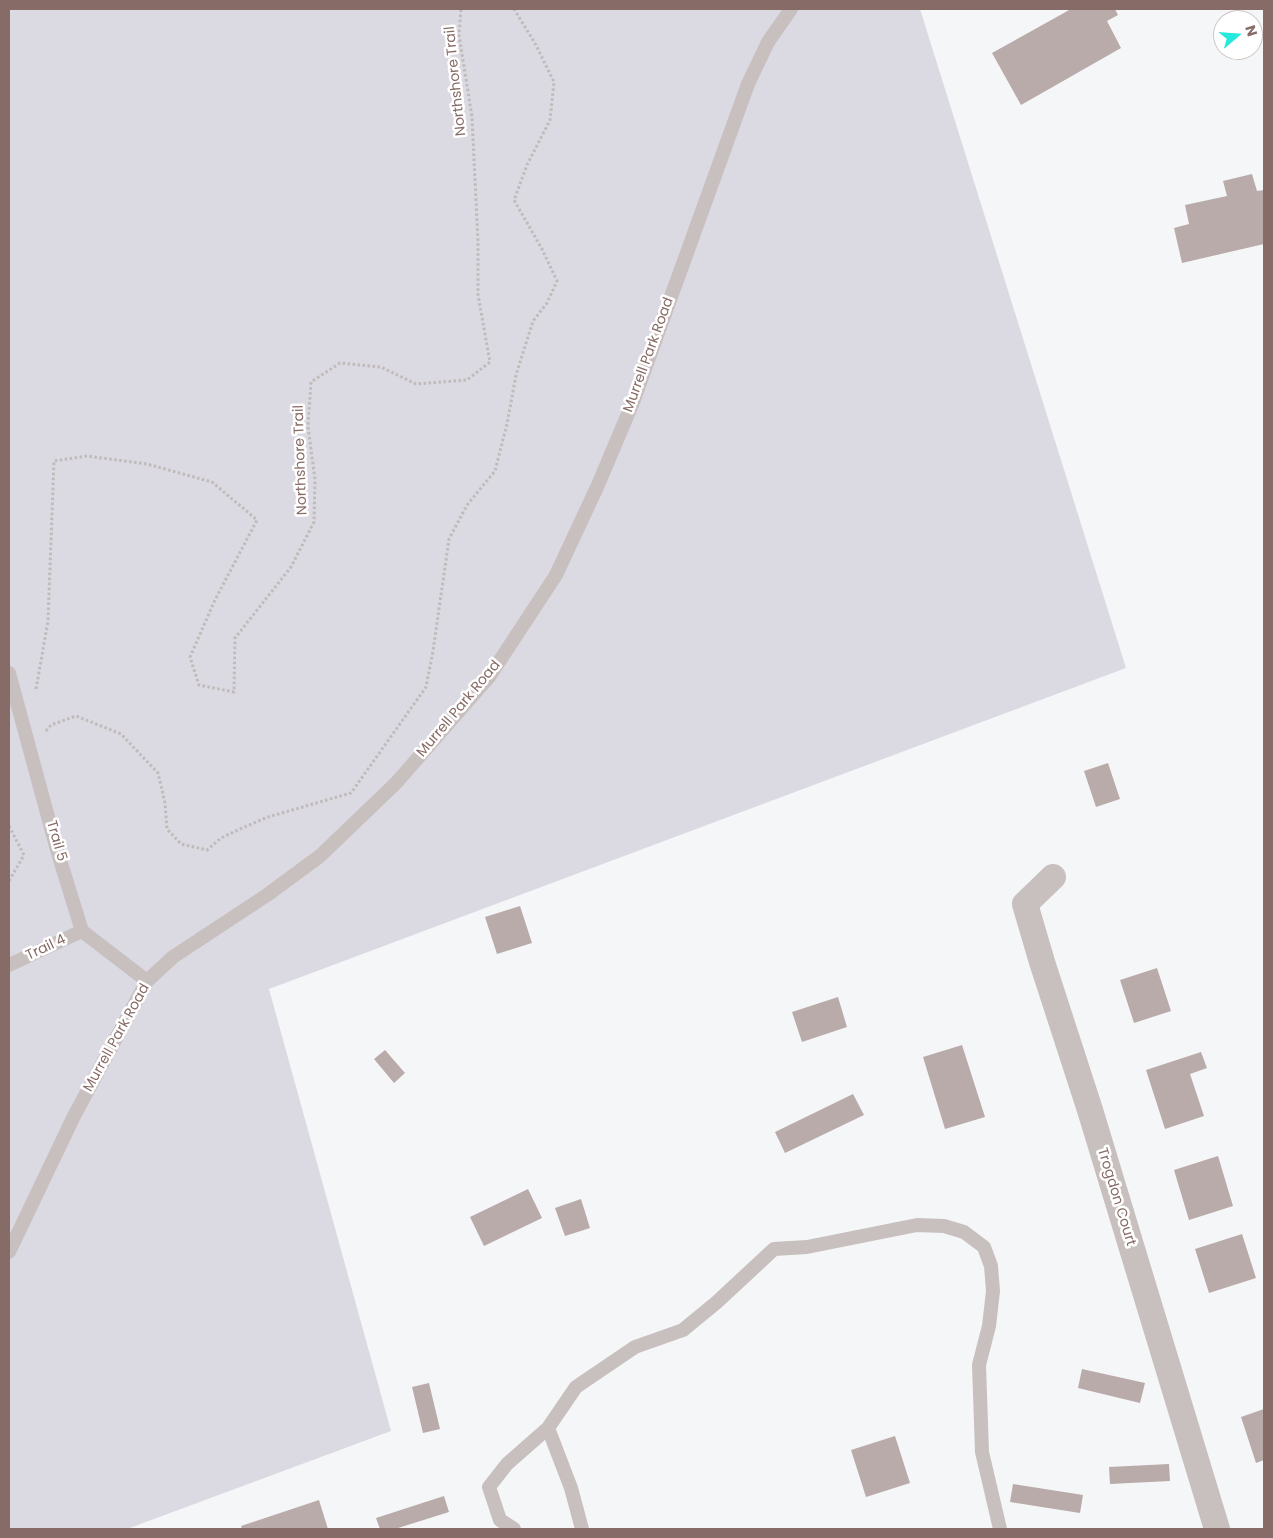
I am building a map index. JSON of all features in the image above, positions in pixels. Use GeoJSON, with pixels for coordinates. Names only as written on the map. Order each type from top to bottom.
{"type":"FeatureCollection","features":[{"type":"Feature","properties":{"kind":"street","name":"Trogdon Court"},"geometry":{"type":"LineString","coordinates":[[1053,877],[1025,904],[1090,1110],[1217,1529]]}},
{"type":"Feature","properties":{"kind":"lane","name":"Murrell Park Road"},"geometry":{"type":"LineString","coordinates":[[9,1252],[74,1116],[147,980],[173,957],[267,895],[320,856],[396,783],[489,677],[556,575],[598,485],[633,402],[748,84],[768,42],[791,9]]}},
{"type":"Feature","properties":{"kind":"lane","name":"Trail 5"},"geometry":{"type":"LineString","coordinates":[[9,673],[82,931]]}},
{"type":"Feature","properties":{"kind":"lane"},"geometry":{"type":"LineString","coordinates":[[82,931],[147,980]]}},
{"type":"Feature","properties":{"kind":"lane","name":"Trail 4"},"geometry":{"type":"LineString","coordinates":[[9,965],[82,931]]}},
{"type":"Feature","properties":{"kind":"lane"},"geometry":{"type":"LineString","coordinates":[[514,1529],[500,1520],[489,1487],[507,1464],[548,1428],[576,1387],[635,1347],[683,1330],[717,1302],[774,1249],[807,1247],[917,1225],[944,1226],[964,1232],[984,1247],[991,1266],[993,1291],[989,1326],[980,1365],[982,1452],[1000,1529]]}},
{"type":"Feature","properties":{"kind":"lane"},"geometry":{"type":"LineString","coordinates":[[548,1428],[571,1488],[582,1529]]}},
{"type":"Feature","properties":{"kind":"path","name":"Northshore Trail"},"geometry":{"type":"LineString","coordinates":[[16,697],[36,694],[48,621],[54,461],[87,456],[147,464],[212,482],[257,520],[215,600],[190,657],[199,685],[234,692],[235,638],[291,567],[314,522],[315,480],[308,426],[311,382],[340,363],[380,367],[416,384],[467,380],[490,362],[478,295],[472,117],[459,35],[461,9]]}},
{"type":"Feature","properties":{"kind":"path"},"geometry":{"type":"LineString","coordinates":[[30,750],[51,725],[76,716],[121,734],[158,773],[165,803],[167,829],[181,844],[207,850],[221,838],[268,817],[351,793],[426,687],[449,538],[467,505],[495,471],[508,424],[516,376],[530,330],[533,321],[546,303],[557,281],[542,249],[514,200],[527,165],[550,120],[554,82],[536,46],[514,9]]}},
{"type":"Feature","properties":{"kind":"path"},"geometry":{"type":"LineString","coordinates":[[9,826],[24,855],[9,881]]}},
{"type":"Feature","properties":{"kind":"shaded area"},"geometry":{"type":"Polygon","coordinates":[[[9,9],[920,9],[1126,668],[269,989],[391,1431],[127,1529],[9,1529],[9,9]]]}},
{"type":"Feature","properties":{"kind":"building"},"geometry":{"type":"Polygon","coordinates":[[[1071,9],[1115,9],[1118,15],[1107,21],[1121,48],[1021,105],[992,53],[1071,9]]]}},
{"type":"Feature","properties":{"kind":"building"},"geometry":{"type":"Polygon","coordinates":[[[1252,174],[1257,191],[1264,190],[1264,244],[1182,263],[1174,228],[1189,224],[1185,205],[1227,196],[1223,181],[1252,174]]]}},
{"type":"Feature","properties":{"kind":"building"},"geometry":{"type":"Polygon","coordinates":[[[1108,763],[1120,799],[1096,807],[1084,771],[1108,763]]]}},
{"type":"Feature","properties":{"kind":"building"},"geometry":{"type":"Polygon","coordinates":[[[520,906],[532,943],[497,954],[485,917],[520,906]]]}},
{"type":"Feature","properties":{"kind":"building"},"geometry":{"type":"Polygon","coordinates":[[[1157,968],[1171,1011],[1134,1023],[1120,980],[1157,968]]]}},
{"type":"Feature","properties":{"kind":"building"},"geometry":{"type":"Polygon","coordinates":[[[838,997],[847,1027],[802,1042],[792,1012],[838,997]]]}},
{"type":"Feature","properties":{"kind":"building"},"geometry":{"type":"Polygon","coordinates":[[[962,1045],[985,1117],[945,1129],[923,1057],[962,1045]]]}},
{"type":"Feature","properties":{"kind":"building"},"geometry":{"type":"Polygon","coordinates":[[[385,1050],[405,1073],[394,1083],[374,1059],[385,1050]]]}},
{"type":"Feature","properties":{"kind":"building"},"geometry":{"type":"Polygon","coordinates":[[[1201,1052],[1207,1068],[1190,1074],[1204,1116],[1165,1129],[1146,1070],[1201,1052]]]}},
{"type":"Feature","properties":{"kind":"building"},"geometry":{"type":"Polygon","coordinates":[[[853,1094],[864,1115],[785,1153],[775,1132],[853,1094]]]}},
{"type":"Feature","properties":{"kind":"building"},"geometry":{"type":"Polygon","coordinates":[[[1218,1156],[1233,1206],[1189,1220],[1174,1170],[1218,1156]]]}},
{"type":"Feature","properties":{"kind":"building"},"geometry":{"type":"Polygon","coordinates":[[[528,1189],[542,1218],[484,1246],[470,1217],[528,1189]]]}},
{"type":"Feature","properties":{"kind":"building"},"geometry":{"type":"Polygon","coordinates":[[[581,1199],[590,1228],[565,1236],[555,1208],[581,1199]]]}},
{"type":"Feature","properties":{"kind":"building"},"geometry":{"type":"Polygon","coordinates":[[[1242,1234],[1256,1278],[1209,1293],[1195,1249],[1242,1234]]]}},
{"type":"Feature","properties":{"kind":"building"},"geometry":{"type":"Polygon","coordinates":[[[1082,1369],[1145,1383],[1140,1403],[1078,1388],[1082,1369]]]}},
{"type":"Feature","properties":{"kind":"building"},"geometry":{"type":"Polygon","coordinates":[[[429,1383],[440,1429],[423,1433],[412,1387],[429,1383]]]}},
{"type":"Feature","properties":{"kind":"building"},"geometry":{"type":"Polygon","coordinates":[[[1264,1409],[1264,1460],[1256,1463],[1241,1417],[1264,1409]]]}},
{"type":"Feature","properties":{"kind":"building"},"geometry":{"type":"Polygon","coordinates":[[[895,1436],[910,1483],[866,1497],[851,1450],[895,1436]]]}},
{"type":"Feature","properties":{"kind":"building"},"geometry":{"type":"Polygon","coordinates":[[[1169,1464],[1170,1481],[1110,1484],[1109,1467],[1169,1464]]]}},
{"type":"Feature","properties":{"kind":"building"},"geometry":{"type":"Polygon","coordinates":[[[1013,1484],[1083,1495],[1080,1513],[1010,1502],[1013,1484]]]}},
{"type":"Feature","properties":{"kind":"building"},"geometry":{"type":"Polygon","coordinates":[[[444,1496],[449,1512],[395,1529],[380,1529],[376,1518],[444,1496]]]}},
{"type":"Feature","properties":{"kind":"building"},"geometry":{"type":"Polygon","coordinates":[[[319,1500],[328,1529],[242,1529],[241,1526],[319,1500]]]}}]}
